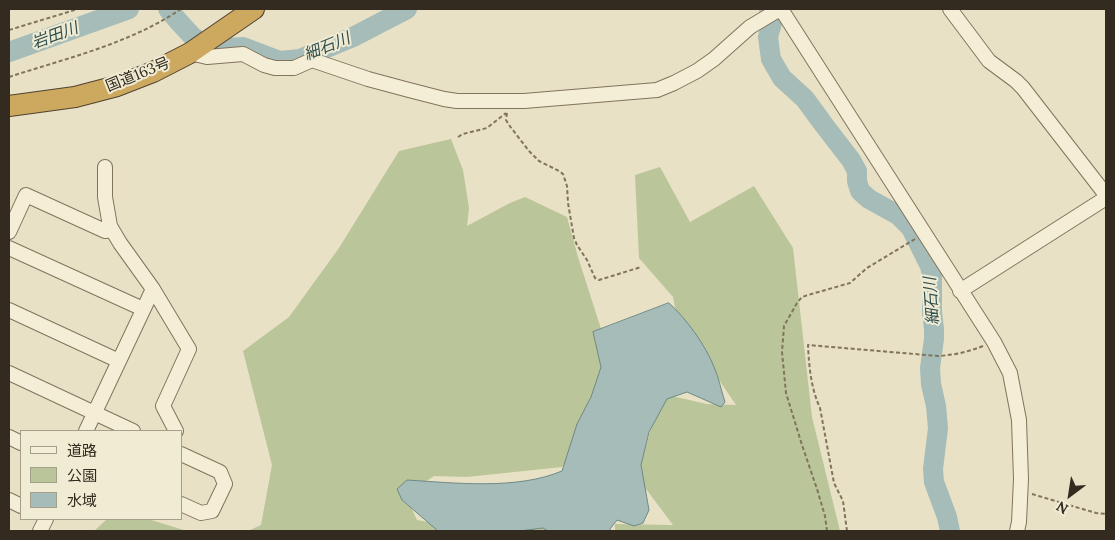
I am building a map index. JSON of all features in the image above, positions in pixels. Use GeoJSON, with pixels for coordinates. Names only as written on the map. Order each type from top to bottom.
{"type":"FeatureCollection","features":[{"type":"Feature","properties":{"kind":"highway","name":"国道163号"},"geometry":{"type":"LineString","coordinates":[[9,106],[75,97],[117,86],[153,72],[193,51],[254,9]]}},
{"type":"Feature","properties":{"kind":"street"},"geometry":{"type":"LineString","coordinates":[[193,51],[207,57],[243,54],[275,68],[294,68],[312,60],[368,79],[457,101],[524,101],[666,88],[697,71],[714,59],[750,27],[779,9],[994,342],[1010,373],[1019,420],[1020,490],[1017,531]]}},
{"type":"Feature","properties":{"kind":"street"},"geometry":{"type":"LineString","coordinates":[[950,9],[990,61],[1023,88],[1106,196],[960,291]]}},
{"type":"Feature","properties":{"kind":"street"},"geometry":{"type":"LineString","coordinates":[[105,167],[105,197],[110,226],[153,289],[189,349],[163,406],[175,430]]}},
{"type":"Feature","properties":{"kind":"street"},"geometry":{"type":"LineString","coordinates":[[9,232],[26,195],[105,231],[112,230]]}},
{"type":"Feature","properties":{"kind":"street"},"geometry":{"type":"LineString","coordinates":[[9,248],[143,309]]}},
{"type":"Feature","properties":{"kind":"street"},"geometry":{"type":"LineString","coordinates":[[86,430],[153,289]]}},
{"type":"Feature","properties":{"kind":"street"},"geometry":{"type":"LineString","coordinates":[[9,310],[119,361]]}},
{"type":"Feature","properties":{"kind":"street"},"geometry":{"type":"LineString","coordinates":[[9,373],[132,430]]}},
{"type":"Feature","properties":{"kind":"street"},"geometry":{"type":"LineString","coordinates":[[182,454],[220,472],[225,484],[212,510],[201,513],[182,504]]}},
{"type":"Feature","properties":{"kind":"path"},"geometry":{"type":"LineString","coordinates":[[9,30],[78,9]]}},
{"type":"Feature","properties":{"kind":"path"},"geometry":{"type":"LineString","coordinates":[[9,77],[96,50],[165,20],[181,9]]}},
{"type":"Feature","properties":{"kind":"path"},"geometry":{"type":"LineString","coordinates":[[458,137],[487,128],[507,112],[506,120],[529,151],[539,160],[559,171],[566,179],[574,238],[595,278],[599,280],[641,267]]}},
{"type":"Feature","properties":{"kind":"path"},"geometry":{"type":"LineString","coordinates":[[827,531],[818,489],[786,394],[782,352],[784,326],[802,297],[850,283],[867,268],[923,234]]}},
{"type":"Feature","properties":{"kind":"path"},"geometry":{"type":"LineString","coordinates":[[848,531],[842,501],[834,483],[822,417],[811,381],[808,345],[938,356],[965,352],[994,342]]}},
{"type":"Feature","properties":{"kind":"path"},"geometry":{"type":"LineString","coordinates":[[1020,490],[1096,513],[1106,514]]}},
{"type":"Feature","properties":{"kind":"green space"},"geometry":{"type":"Polygon","coordinates":[[[451,139],[463,170],[469,208],[467,226],[525,197],[567,217],[611,360],[593,426],[562,467],[467,477],[434,476],[419,486],[409,503],[417,520],[472,530],[556,518],[563,531],[248,531],[261,525],[272,465],[243,351],[289,317],[339,248],[399,151],[451,139]]]}},
{"type":"Feature","properties":{"kind":"green space"},"geometry":{"type":"Polygon","coordinates":[[[660,167],[690,222],[754,186],[793,248],[812,417],[840,531],[615,531],[615,524],[673,525],[637,477],[652,425],[667,395],[707,404],[736,405],[715,374],[679,329],[673,297],[639,258],[635,175],[660,167]]]}},
{"type":"Feature","properties":{"kind":"green space"},"geometry":{"type":"Polygon","coordinates":[[[106,520],[151,520],[187,531],[94,531],[106,520]]]}},
{"type":"Feature","properties":{"kind":"water"},"geometry":{"type":"Polygon","coordinates":[[[669,303],[689,324],[701,341],[716,371],[725,402],[721,407],[687,392],[667,399],[649,432],[641,465],[649,510],[643,523],[634,526],[617,520],[610,531],[548,531],[543,528],[519,531],[438,531],[402,500],[397,489],[407,480],[486,484],[506,483],[526,481],[562,471],[577,424],[591,397],[601,367],[593,332],[669,303]]]}},
{"type":"Feature","properties":{"kind":"waterway","name":"岩田川"},"geometry":{"type":"LineString","coordinates":[[9,52],[129,9]]}},
{"type":"Feature","properties":{"kind":"waterway","name":"細石川"},"geometry":{"type":"LineString","coordinates":[[168,9],[193,37],[213,49],[243,47],[280,61],[300,59],[353,37],[407,9]]}},
{"type":"Feature","properties":{"kind":"waterway","name":"細石川"},"geometry":{"type":"LineString","coordinates":[[769,9],[772,23],[768,37],[771,59],[782,78],[805,99],[851,160],[857,171],[860,191],[869,199],[898,215],[911,228],[930,266],[934,329],[930,368],[938,428],[933,469],[934,482],[950,531]]}}]}
